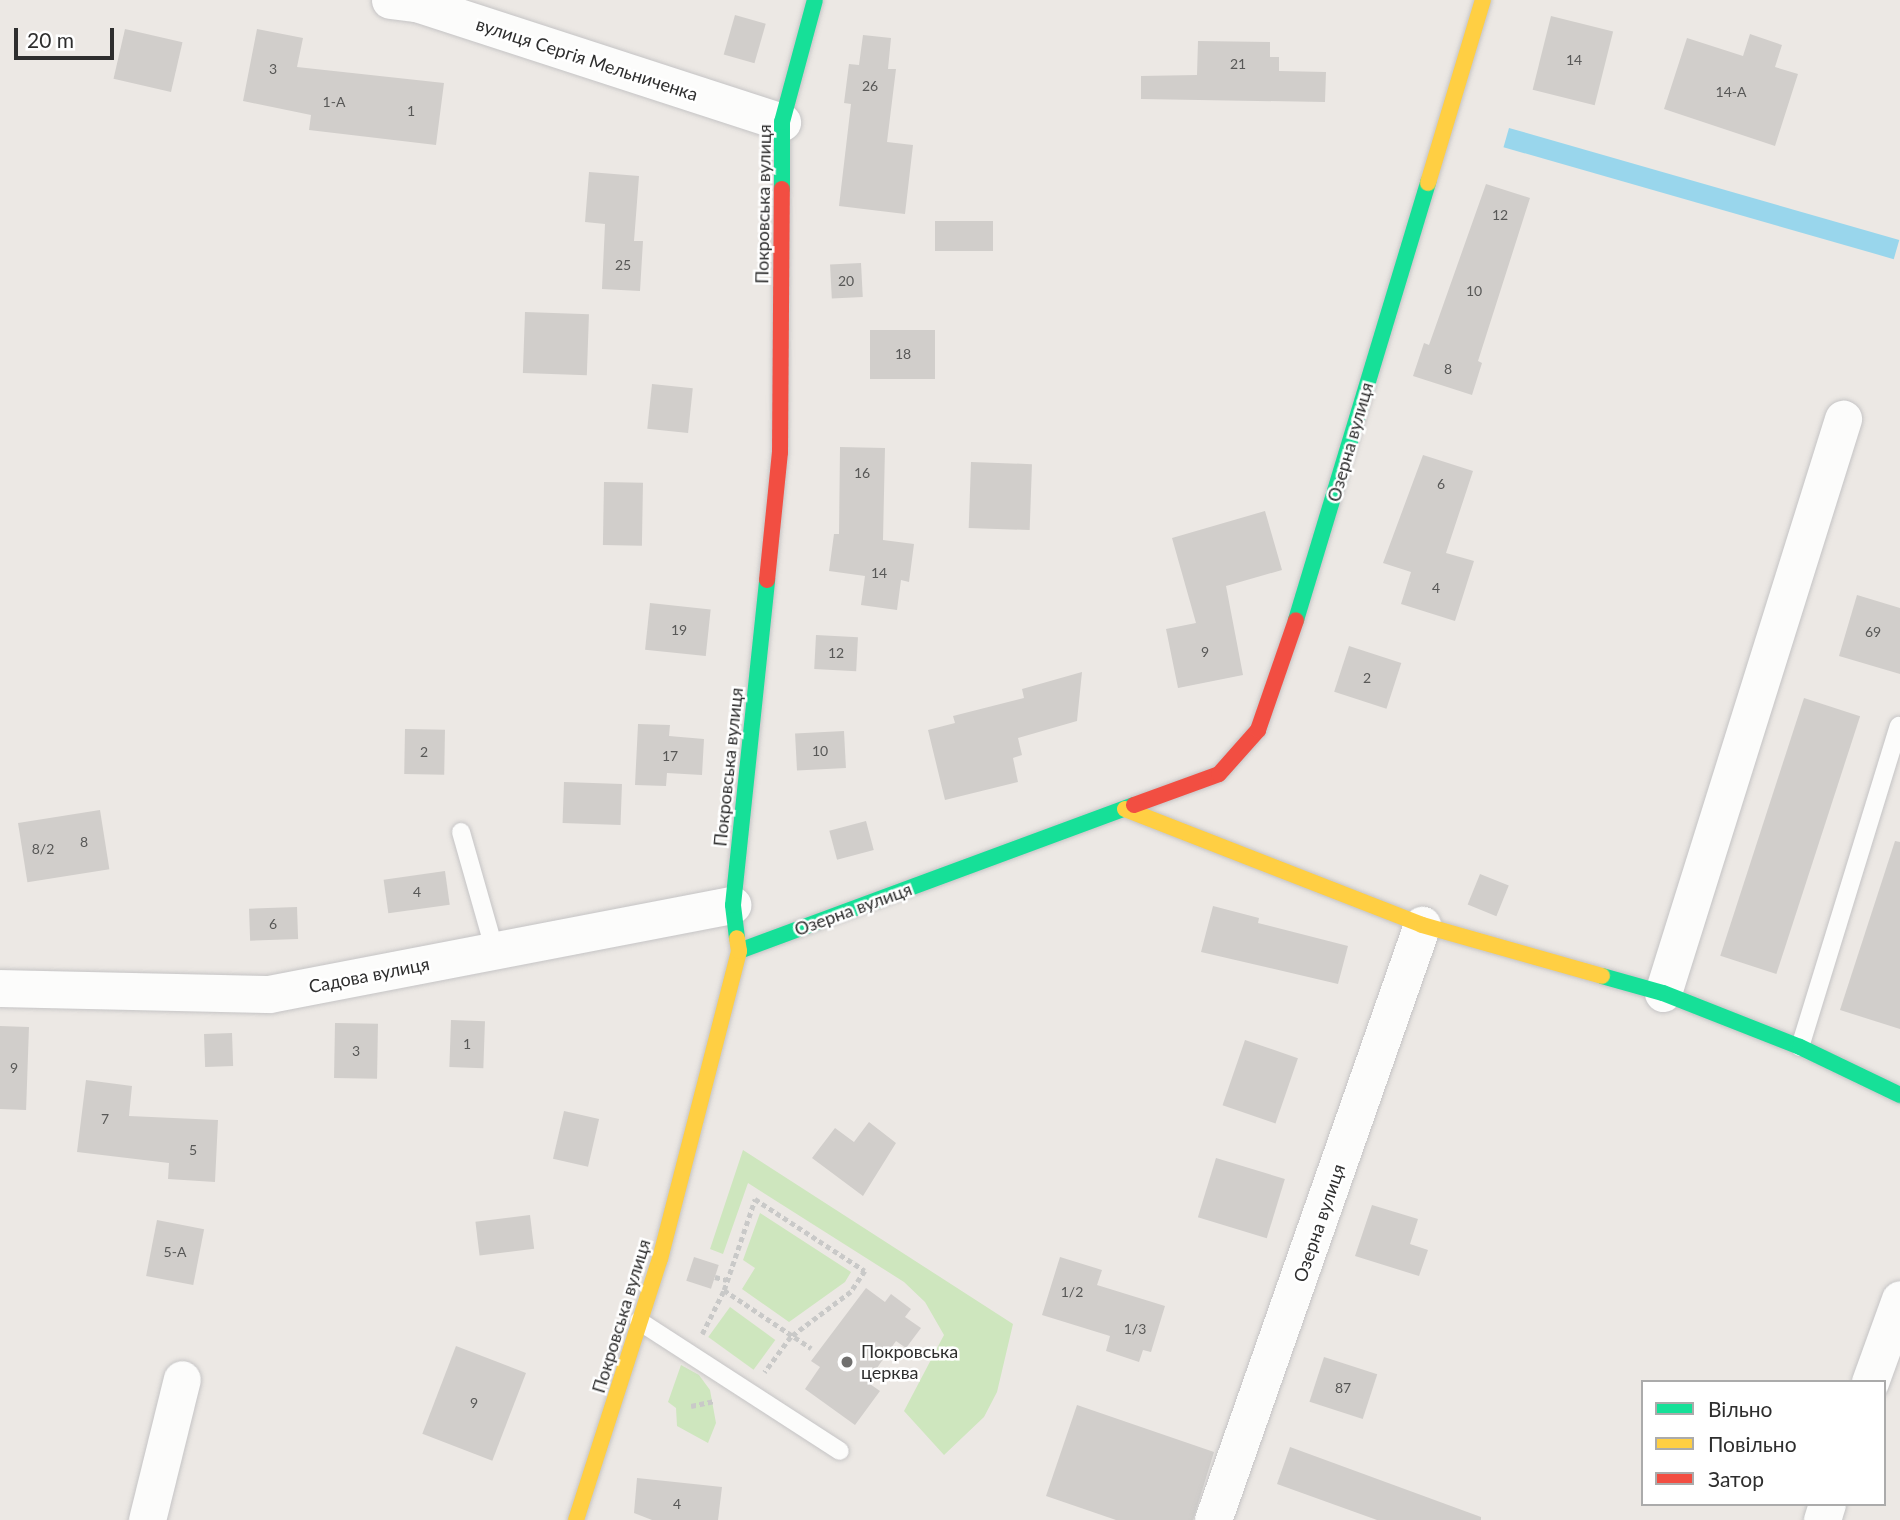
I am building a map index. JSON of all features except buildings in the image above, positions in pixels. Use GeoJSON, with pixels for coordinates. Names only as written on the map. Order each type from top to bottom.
{"type":"FeatureCollection","features":[{"type":"Feature","properties":{"kind":"street","name":"вулиця Сергія Мельниченка"},"geometry":{"type":"LineString","coordinates":[[390,0],[416,3],[782,122]]}},
{"type":"Feature","properties":{"kind":"street","name":"Покровська вулиця"},"geometry":{"type":"LineString","coordinates":[[576,1520],[639,1321],[739,951],[733,905],[780,452],[782,122],[815,0]]}},
{"type":"Feature","properties":{"kind":"street","name":"Озерна вулиця"},"geometry":{"type":"LineString","coordinates":[[739,951],[1219,774],[1258,730],[1305,594],[1483,0]]}},
{"type":"Feature","properties":{"kind":"street"},"geometry":{"type":"LineString","coordinates":[[1662,993],[1843,419]]}},
{"type":"Feature","properties":{"kind":"street"},"geometry":{"type":"LineString","coordinates":[[1125,809],[1422,925],[1662,993],[1800,1047],[1900,1095]]}},
{"type":"Feature","properties":{"kind":"street","name":"Садова вулиця"},"geometry":{"type":"LineString","coordinates":[[0,988],[269,995],[733,905]]}},
{"type":"Feature","properties":{"kind":"street","name":"Озерна вулиця"},"geometry":{"type":"LineString","coordinates":[[1213,1520],[1422,925]]}},
{"type":"Feature","properties":{"kind":"street"},"geometry":{"type":"LineString","coordinates":[[1871,1380],[1900,1299]]}},
{"type":"Feature","properties":{"kind":"street"},"geometry":{"type":"LineString","coordinates":[[147,1520],[182,1379]]}},
{"type":"Feature","properties":{"kind":"lane"},"geometry":{"type":"LineString","coordinates":[[1800,1047],[1899,726]]}},
{"type":"Feature","properties":{"kind":"lane"},"geometry":{"type":"LineString","coordinates":[[461,832],[495,951]]}},
{"type":"Feature","properties":{"kind":"lane"},"geometry":{"type":"LineString","coordinates":[[639,1321],[840,1451]]}},
{"type":"Feature","properties":{"kind":"path"},"geometry":{"type":"LineString","coordinates":[[692,1354],[724,1290],[755,1199],[865,1271],[851,1292],[792,1337]]}},
{"type":"Feature","properties":{"kind":"path"},"geometry":{"type":"LineString","coordinates":[[715,1277],[727,1280]]}},
{"type":"Feature","properties":{"kind":"path"},"geometry":{"type":"LineString","coordinates":[[724,1290],[811,1348]]}},
{"type":"Feature","properties":{"kind":"green space"},"geometry":{"type":"Polygon","coordinates":[[[743,1150],[1013,1324],[997,1392],[984,1417],[944,1455],[904,1411],[944,1335],[925,1302],[904,1282],[748,1183],[723,1254],[710,1249],[743,1150]]]}},
{"type":"Feature","properties":{"kind":"green space"},"geometry":{"type":"Polygon","coordinates":[[[760,1213],[851,1272],[845,1282],[789,1322],[742,1289],[755,1268],[743,1260],[760,1213]]]}},
{"type":"Feature","properties":{"kind":"green space"},"geometry":{"type":"Polygon","coordinates":[[[730,1307],[775,1340],[754,1370],[708,1337],[730,1307]]]}},
{"type":"Feature","properties":{"kind":"green space"},"geometry":{"type":"Polygon","coordinates":[[[681,1365],[699,1375],[710,1390],[716,1423],[708,1443],[677,1426],[676,1408],[668,1402],[681,1365]]]}},
{"type":"Feature","properties":{"kind":"water"},"geometry":{"type":"Polygon","coordinates":[[[1509,128],[1899,240],[1894,259],[1503,147],[1509,128]]]}},
{"type":"Feature","properties":{"kind":"traffic: fast"},"geometry":{"type":"LineString","coordinates":[[782,189],[782,122],[815,0]]}},
{"type":"Feature","properties":{"kind":"traffic: fast"},"geometry":{"type":"LineString","coordinates":[[1296,620],[1428,183]]}},
{"type":"Feature","properties":{"kind":"traffic: fast"},"geometry":{"type":"LineString","coordinates":[[737,938],[733,905],[767,580]]}},
{"type":"Feature","properties":{"kind":"traffic: fast"},"geometry":{"type":"LineString","coordinates":[[739,951],[1134,805]]}},
{"type":"Feature","properties":{"kind":"traffic: fast"},"geometry":{"type":"LineString","coordinates":[[1602,976],[1663,993],[1800,1047],[1900,1095]]}},
{"type":"Feature","properties":{"kind":"traffic: slow"},"geometry":{"type":"LineString","coordinates":[[1428,183],[1483,0]]}},
{"type":"Feature","properties":{"kind":"traffic: slow"},"geometry":{"type":"LineString","coordinates":[[1125,809],[1422,925],[1602,976]]}},
{"type":"Feature","properties":{"kind":"traffic: slow"},"geometry":{"type":"LineString","coordinates":[[576,1520],[660,1259],[739,951],[737,938]]}},
{"type":"Feature","properties":{"kind":"traffic: jam"},"geometry":{"type":"LineString","coordinates":[[767,580],[780,452],[782,189]]}},
{"type":"Feature","properties":{"kind":"traffic: jam"},"geometry":{"type":"LineString","coordinates":[[1134,805],[1219,774],[1258,730],[1296,620]]}},
{"type":"Feature","properties":{"kind":"place","name":"Покровська церква"},"geometry":{"type":"Point","coordinates":[847,1362]}}]}
